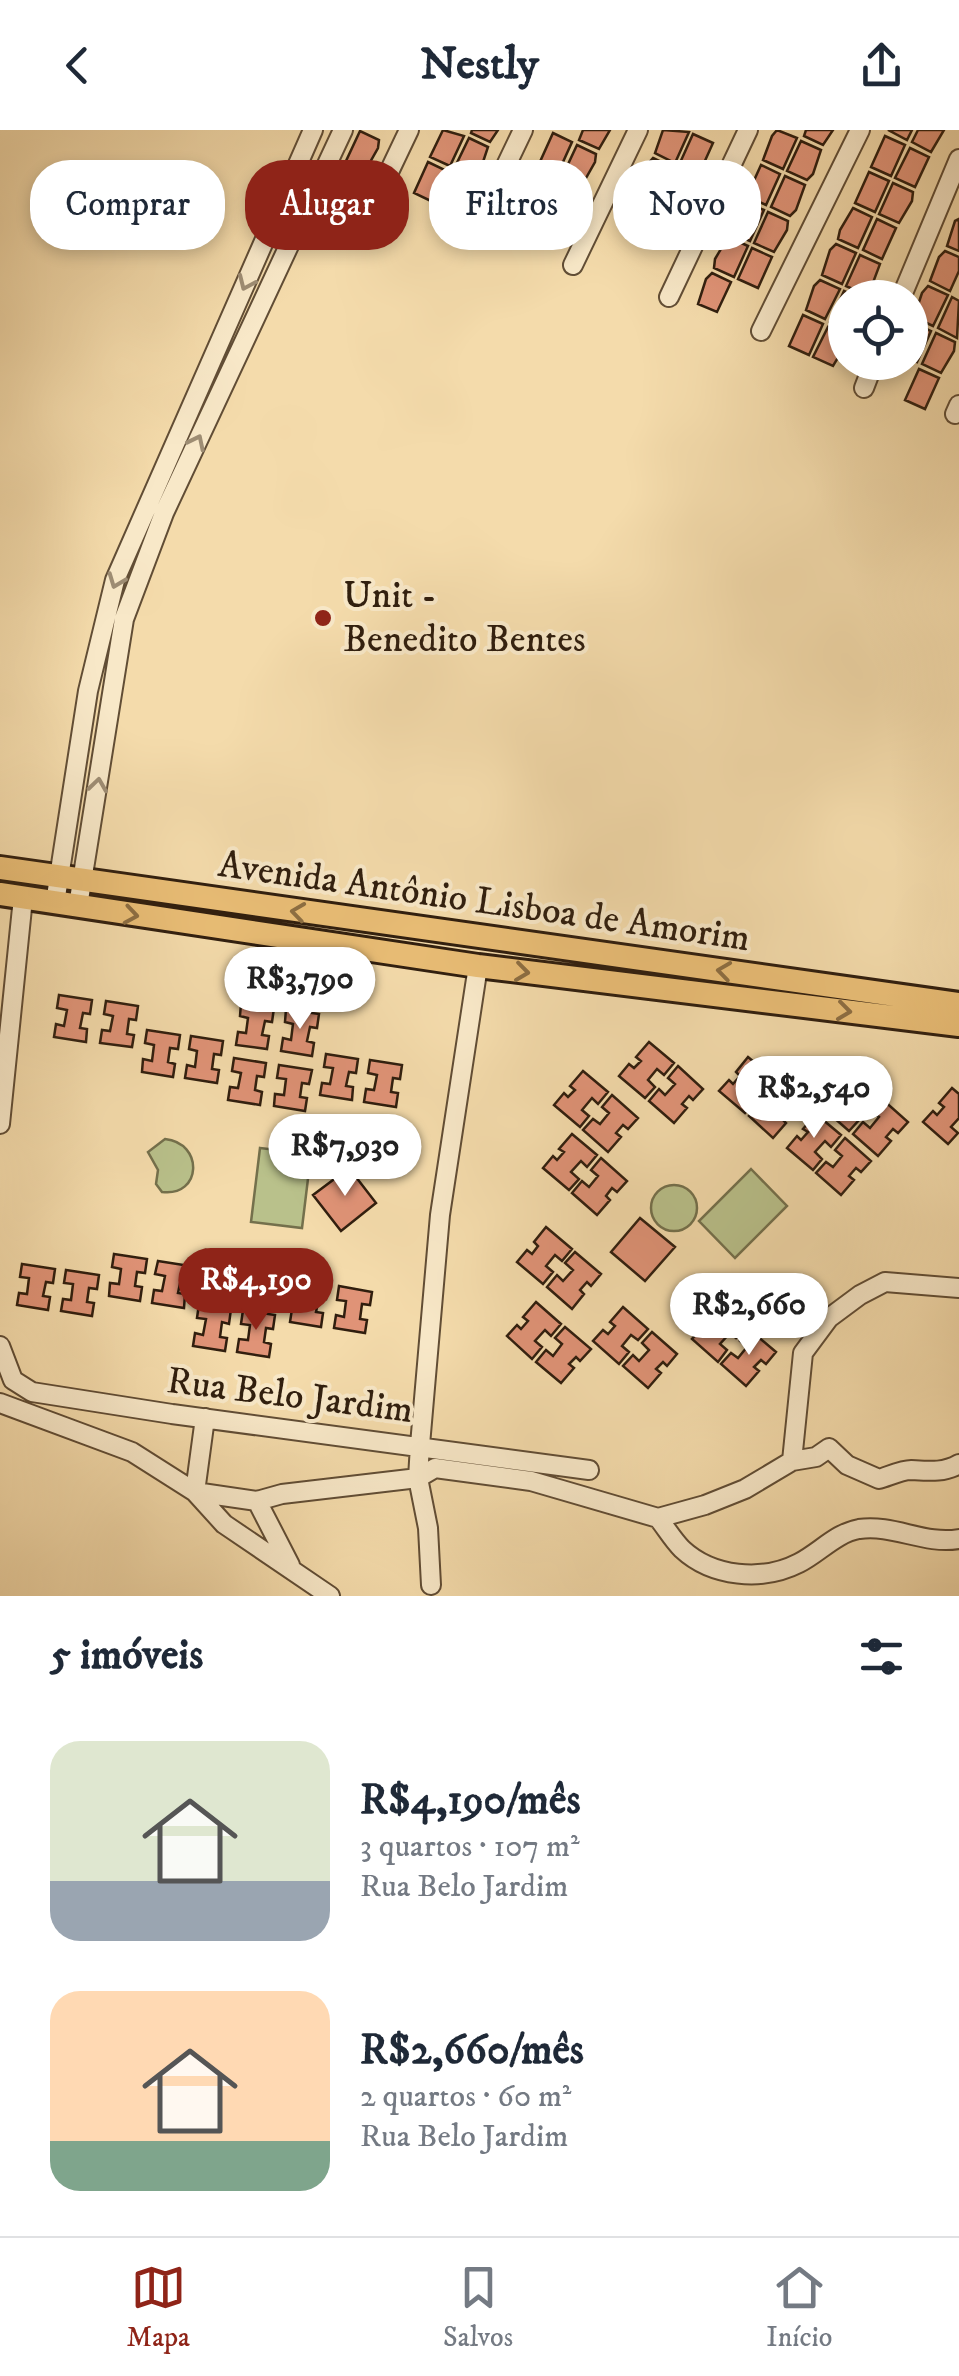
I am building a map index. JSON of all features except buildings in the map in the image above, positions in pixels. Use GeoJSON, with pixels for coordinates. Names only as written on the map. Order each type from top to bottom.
{"type":"FeatureCollection","features":[{"type":"Feature","properties":{"kind":"main road","name":"Avenida Antônio Lisboa de Amorim"},"geometry":{"type":"LineString","coordinates":[[0,868],[959,1004]]}},
{"type":"Feature","properties":{"kind":"main road","name":"Avenida Antônio Lisboa de Amorim"},"geometry":{"type":"LineString","coordinates":[[12,896],[478,966],[959,1025]]}},
{"type":"Feature","properties":{"kind":"street"},"geometry":{"type":"LineString","coordinates":[[170,478],[314,130]]}},
{"type":"Feature","properties":{"kind":"street"},"geometry":{"type":"LineString","coordinates":[[67,904],[88,691],[108,603],[344,130]]}},
{"type":"Feature","properties":{"kind":"street"},"geometry":{"type":"LineString","coordinates":[[395,160],[409,130]]}},
{"type":"Feature","properties":{"kind":"street"},"geometry":{"type":"LineString","coordinates":[[508,160],[522,130]]}},
{"type":"Feature","properties":{"kind":"street"},"geometry":{"type":"LineString","coordinates":[[572,265],[638,130]]}},
{"type":"Feature","properties":{"kind":"street"},"geometry":{"type":"LineString","coordinates":[[669,298],[748,130]]}},
{"type":"Feature","properties":{"kind":"street"},"geometry":{"type":"LineString","coordinates":[[761,331],[860,130]]}},
{"type":"Feature","properties":{"kind":"street"},"geometry":{"type":"LineString","coordinates":[[909,280],[959,159]]}},
{"type":"Feature","properties":{"kind":"street"},"geometry":{"type":"LineString","coordinates":[[864,388],[867,380]]}},
{"type":"Feature","properties":{"kind":"street"},"geometry":{"type":"LineString","coordinates":[[0,1124],[12,896]]}},
{"type":"Feature","properties":{"kind":"street"},"geometry":{"type":"LineString","coordinates":[[432,1585],[428,1528],[418,1478],[420,1445],[440,1215],[478,966]]}},
{"type":"Feature","properties":{"kind":"street"},"geometry":{"type":"LineString","coordinates":[[792,1462],[802,1354],[829,1318],[885,1282],[959,1288]]}},
{"type":"Feature","properties":{"kind":"street","name":"Rua Belo Jardim"},"geometry":{"type":"LineString","coordinates":[[1,1353],[13,1380],[32,1392],[589,1470]]}},
{"type":"Feature","properties":{"kind":"street"},"geometry":{"type":"LineString","coordinates":[[0,1402],[114,1443],[195,1492],[224,1524],[330,1596]]}},
{"type":"Feature","properties":{"kind":"street"},"geometry":{"type":"LineString","coordinates":[[195,1492],[205,1418]]}},
{"type":"Feature","properties":{"kind":"street"},"geometry":{"type":"LineString","coordinates":[[959,1464],[920,1473],[910,1470],[879,1479],[847,1465],[829,1448],[816,1458],[806,1456],[792,1462],[745,1489],[658,1518],[681,1548],[702,1564],[747,1574],[777,1572],[801,1563],[852,1530],[873,1528],[923,1539],[959,1539]]}},
{"type":"Feature","properties":{"kind":"street","name":"Rua Belo Jardim"},"geometry":{"type":"LineString","coordinates":[[195,1492],[257,1501],[282,1494],[418,1478],[434,1468],[531,1482],[658,1518]]}},
{"type":"Feature","properties":{"kind":"street"},"geometry":{"type":"LineString","coordinates":[[257,1501],[290,1566]]}},
{"type":"Feature","properties":{"kind":"green space"},"geometry":{"type":"Polygon","coordinates":[[[165,1139],[187,1150],[193,1169],[185,1186],[162,1192],[156,1184],[158,1170],[148,1152],[165,1139]]]}},
{"type":"Feature","properties":{"kind":"green space"},"geometry":{"type":"Polygon","coordinates":[[[260,1148],[311,1154],[302,1228],[251,1222],[260,1148]]]}},
{"type":"Feature","properties":{"kind":"green space"},"geometry":{"type":"Polygon","coordinates":[[[751,1169],[787,1206],[735,1258],[699,1221],[751,1169]]]}},
{"type":"Feature","properties":{"kind":"green space"},"geometry":{"type":"Polygon","coordinates":[[[674,1185],[691,1191],[697,1208],[691,1225],[674,1231],[657,1225],[651,1208],[657,1191],[674,1185]]]}},
{"type":"Feature","properties":{"kind":"place","name":"Unit - Benedito Bentes"},"geometry":{"type":"Point","coordinates":[323,618]}}]}
